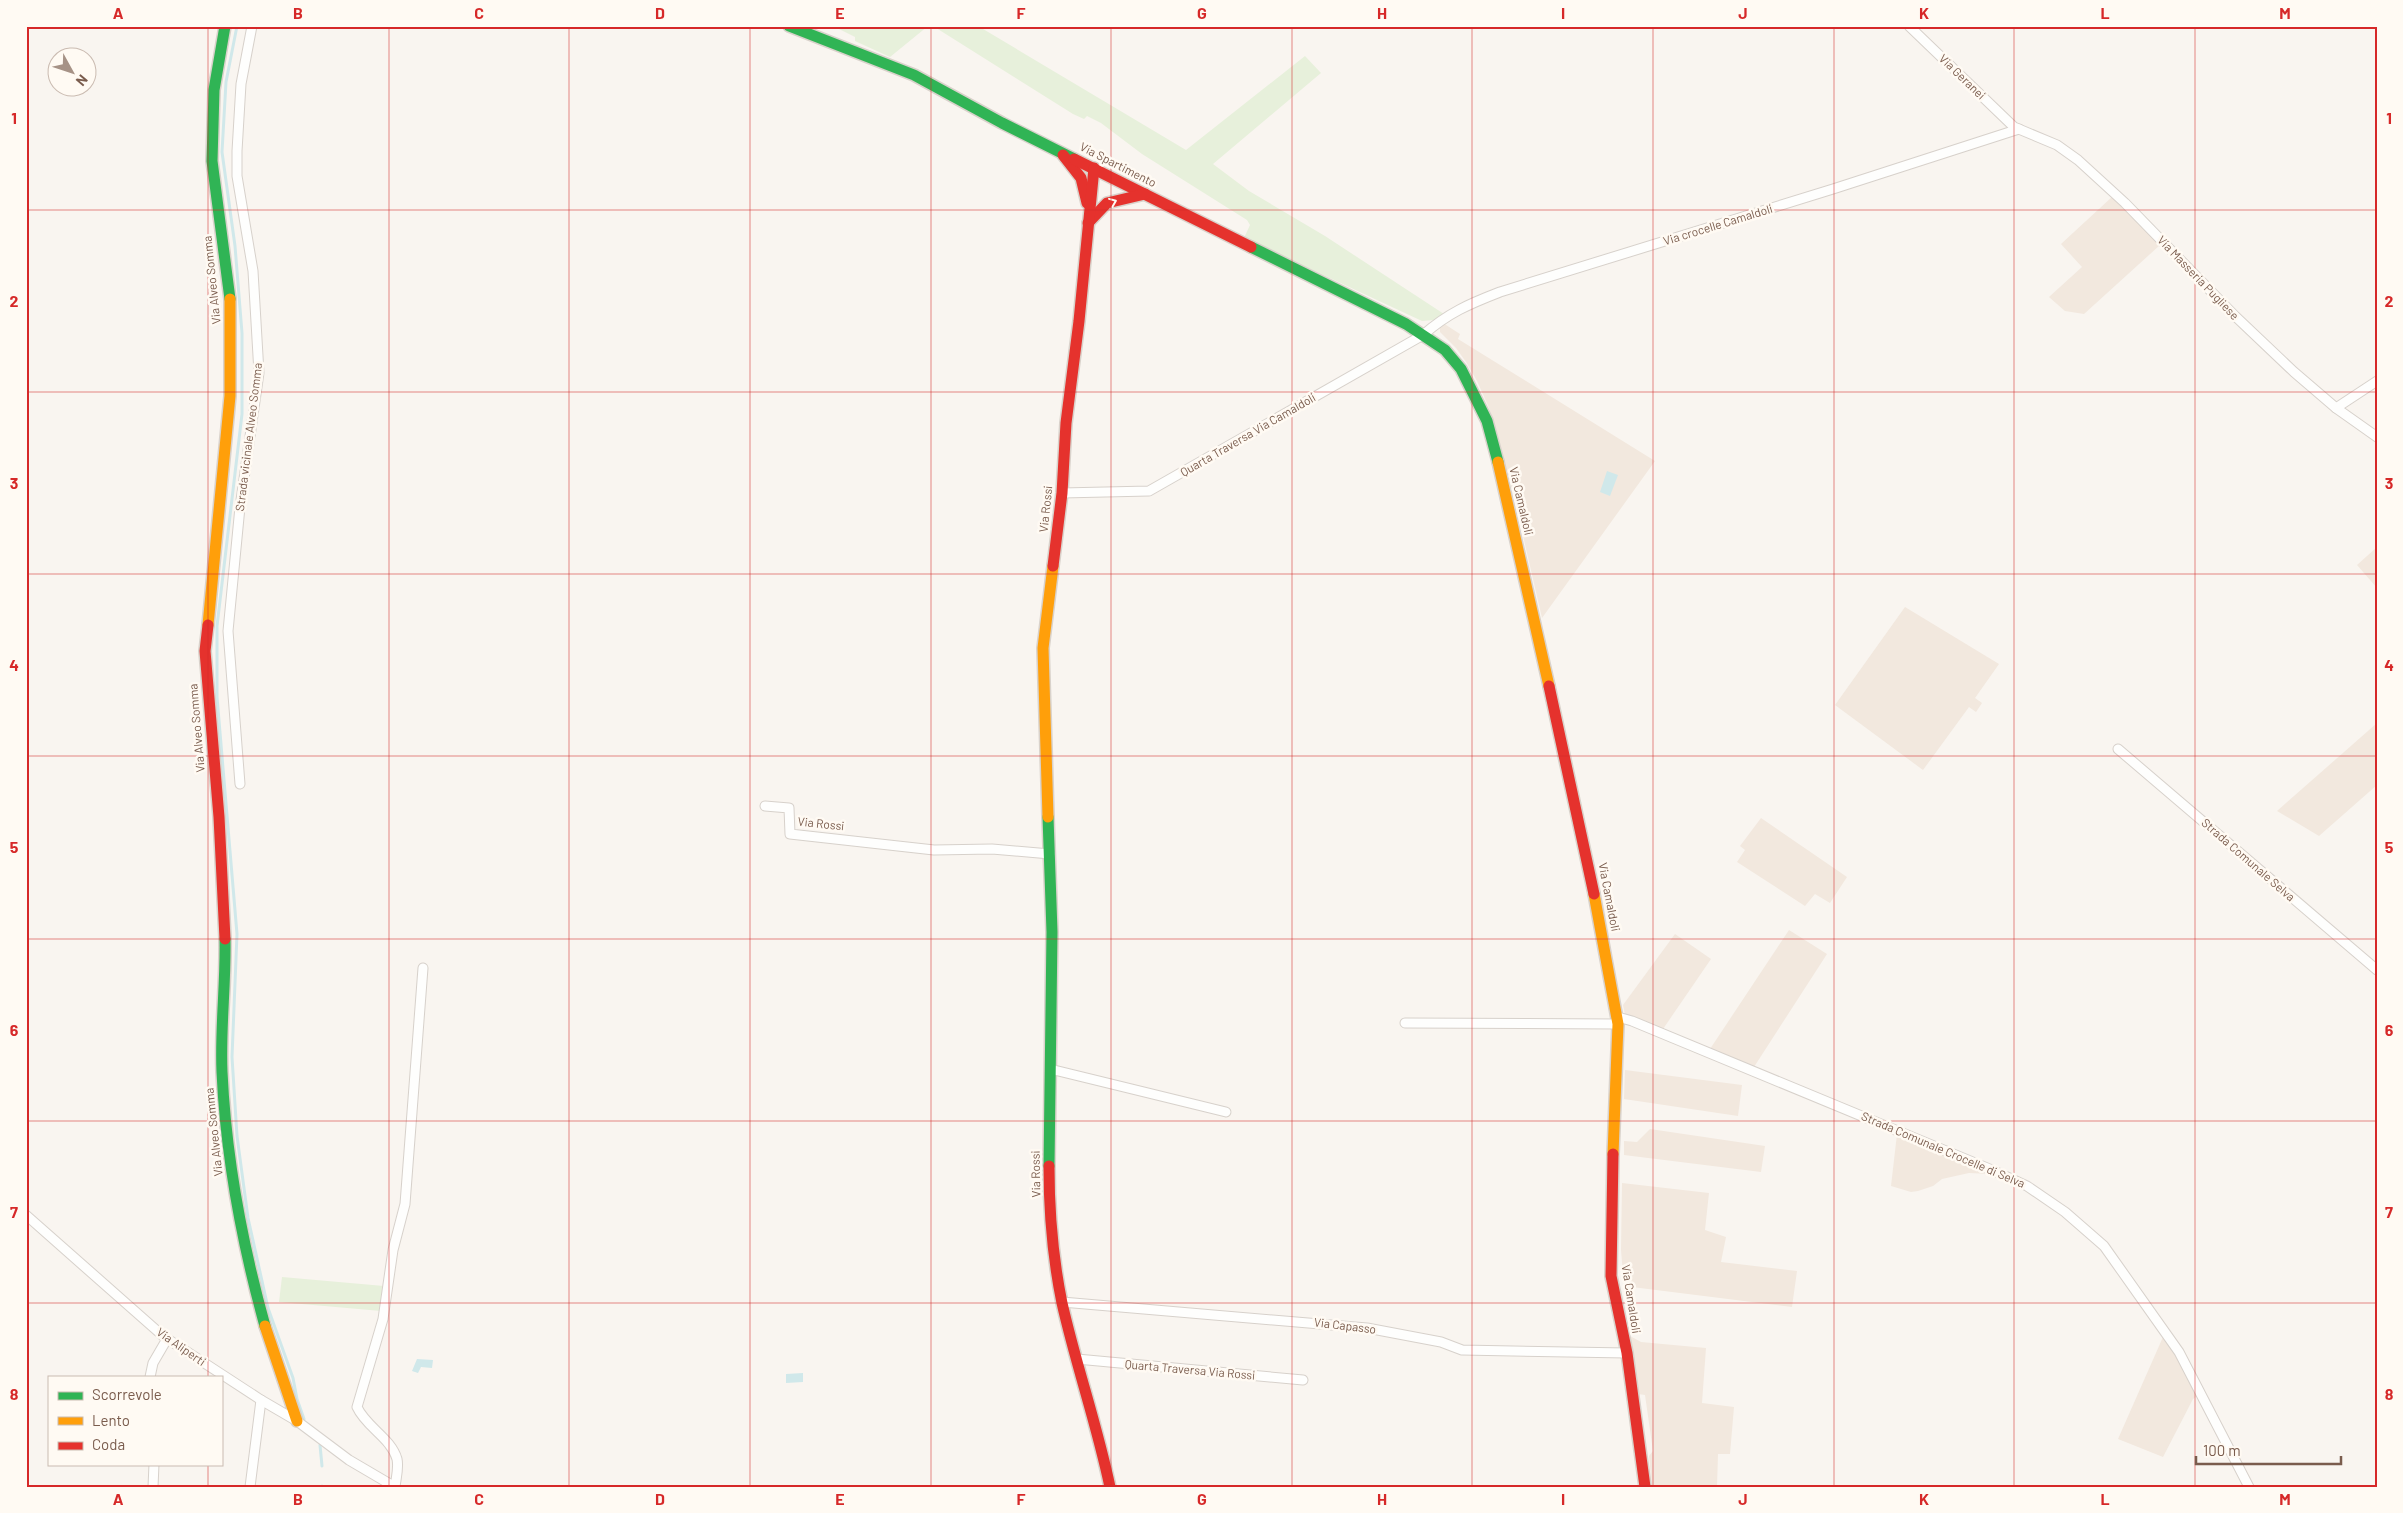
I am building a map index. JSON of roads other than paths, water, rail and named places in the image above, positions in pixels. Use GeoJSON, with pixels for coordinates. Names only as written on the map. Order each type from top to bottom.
{"type":"FeatureCollection","features":[{"type":"Feature","properties":{"kind":"street","name":"Via Alveo Somma"},"geometry":{"type":"LineString","coordinates":[[225,26],[214,90],[212,137],[214,180],[231,308],[230,396],[205,651],[218,817],[224,933],[222,1078],[227,1142],[246,1256],[265,1328],[296,1420]]}},
{"type":"Feature","properties":{"kind":"street","name":"Strada vicinale Alveo Somma"},"geometry":{"type":"LineString","coordinates":[[240,784],[228,631],[240,507],[259,373],[252,270],[237,159],[240,84],[252,26]]}},
{"type":"Feature","properties":{"kind":"street","name":"Via Spartimento"},"geometry":{"type":"LineString","coordinates":[[790,26],[914,75],[1427,337]]}},
{"type":"Feature","properties":{"kind":"street","name":"Via Geranei"},"geometry":{"type":"LineString","coordinates":[[1909,26],[2016,128]]}},
{"type":"Feature","properties":{"kind":"street","name":"Via crocelle Camaldoli"},"geometry":{"type":"LineString","coordinates":[[1427,337],[1443,318],[1462,307],[1500,292],[1834,189],[2016,128]]}},
{"type":"Feature","properties":{"kind":"street","name":"Via Masseria Pugliese"},"geometry":{"type":"LineString","coordinates":[[2016,128],[2057,145],[2078,160],[2125,203],[2235,316],[2336,408],[2377,437]]}},
{"type":"Feature","properties":{"kind":"street"},"geometry":{"type":"LineString","coordinates":[[1060,151],[1080,178],[1089,210]]}},
{"type":"Feature","properties":{"kind":"street","name":"Via Rossi"},"geometry":{"type":"LineString","coordinates":[[1094,168],[1079,321],[1066,423],[1062,493],[1043,648],[1050,854],[1049,1188],[1054,1246],[1062,1302],[1100,1441],[1110,1487]]}},
{"type":"Feature","properties":{"kind":"street"},"geometry":{"type":"LineString","coordinates":[[1088,223],[1107,203],[1145,194]]}},
{"type":"Feature","properties":{"kind":"street","name":"Quarta Traversa Via Camaldoli"},"geometry":{"type":"LineString","coordinates":[[1062,493],[1149,491],[1427,337]]}},
{"type":"Feature","properties":{"kind":"street","name":"Via Camaldoli"},"geometry":{"type":"LineString","coordinates":[[1427,337],[1445,350],[1461,368],[1487,420],[1504,485],[1587,856],[1618,1020],[1613,1123],[1611,1276],[1627,1353],[1645,1487]]}},
{"type":"Feature","properties":{"kind":"street"},"geometry":{"type":"LineString","coordinates":[[2336,408],[2377,381]]}},
{"type":"Feature","properties":{"kind":"street","name":"Strada Comunale Selva"},"geometry":{"type":"LineString","coordinates":[[2118,749],[2377,970]]}},
{"type":"Feature","properties":{"kind":"street","name":"Via Rossi"},"geometry":{"type":"LineString","coordinates":[[765,806],[790,808],[790,834],[934,850],[992,849],[1050,854]]}},
{"type":"Feature","properties":{"kind":"street"},"geometry":{"type":"LineString","coordinates":[[395,1487],[397,1461],[393,1449],[360,1414],[357,1407],[383,1318],[393,1250],[406,1204],[423,968]]}},
{"type":"Feature","properties":{"kind":"street","name":"Strada Comunale Crocelle di Selva"},"geometry":{"type":"LineString","coordinates":[[1405,1023],[1618,1020],[1659,1032],[2027,1186],[2065,1212],[2104,1246],[2179,1352],[2249,1487]]}},
{"type":"Feature","properties":{"kind":"street"},"geometry":{"type":"LineString","coordinates":[[1050,1069],[1226,1112]]}},
{"type":"Feature","properties":{"kind":"street","name":"Via Aliperti"},"geometry":{"type":"LineString","coordinates":[[26,1215],[167,1338],[261,1400],[296,1420],[349,1460],[395,1487]]}},
{"type":"Feature","properties":{"kind":"street","name":"Via Capasso"},"geometry":{"type":"LineString","coordinates":[[1062,1302],[1367,1328],[1441,1342],[1462,1350],[1627,1353]]}},
{"type":"Feature","properties":{"kind":"street"},"geometry":{"type":"LineString","coordinates":[[150,1376],[153,1363],[167,1338]]}},
{"type":"Feature","properties":{"kind":"street","name":"Quarta Traversa Via Rossi"},"geometry":{"type":"LineString","coordinates":[[1077,1359],[1303,1380]]}},
{"type":"Feature","properties":{"kind":"street"},"geometry":{"type":"LineString","coordinates":[[250,1487],[261,1400]]}},
{"type":"Feature","properties":{"kind":"street"},"geometry":{"type":"LineString","coordinates":[[153,1487],[154,1466]]}},
{"type":"Feature","properties":{"kind":"water"},"geometry":{"type":"Polygon","coordinates":[[[1607,471],[1618,475],[1610,496],[1600,492],[1607,471]]]}},
{"type":"Feature","properties":{"kind":"water"},"geometry":{"type":"Polygon","coordinates":[[[417,1359],[433,1360],[432,1368],[421,1367],[418,1373],[412,1371],[417,1359]]]}},
{"type":"Feature","properties":{"kind":"water"},"geometry":{"type":"Polygon","coordinates":[[[803,1373],[803,1382],[786,1383],[786,1374],[803,1373]]]}},
{"type":"Feature","properties":{"kind":"waterway"},"geometry":{"type":"LineString","coordinates":[[237,26],[226,82],[222,152],[235,246],[242,333],[242,414],[217,626],[217,697],[237,934],[232,1057],[237,1136],[248,1218],[268,1308],[293,1378],[297,1399],[304,1419]]}},
{"type":"Feature","properties":{"kind":"waterway"},"geometry":{"type":"LineString","coordinates":[[320,1445],[322,1466]]}}]}
